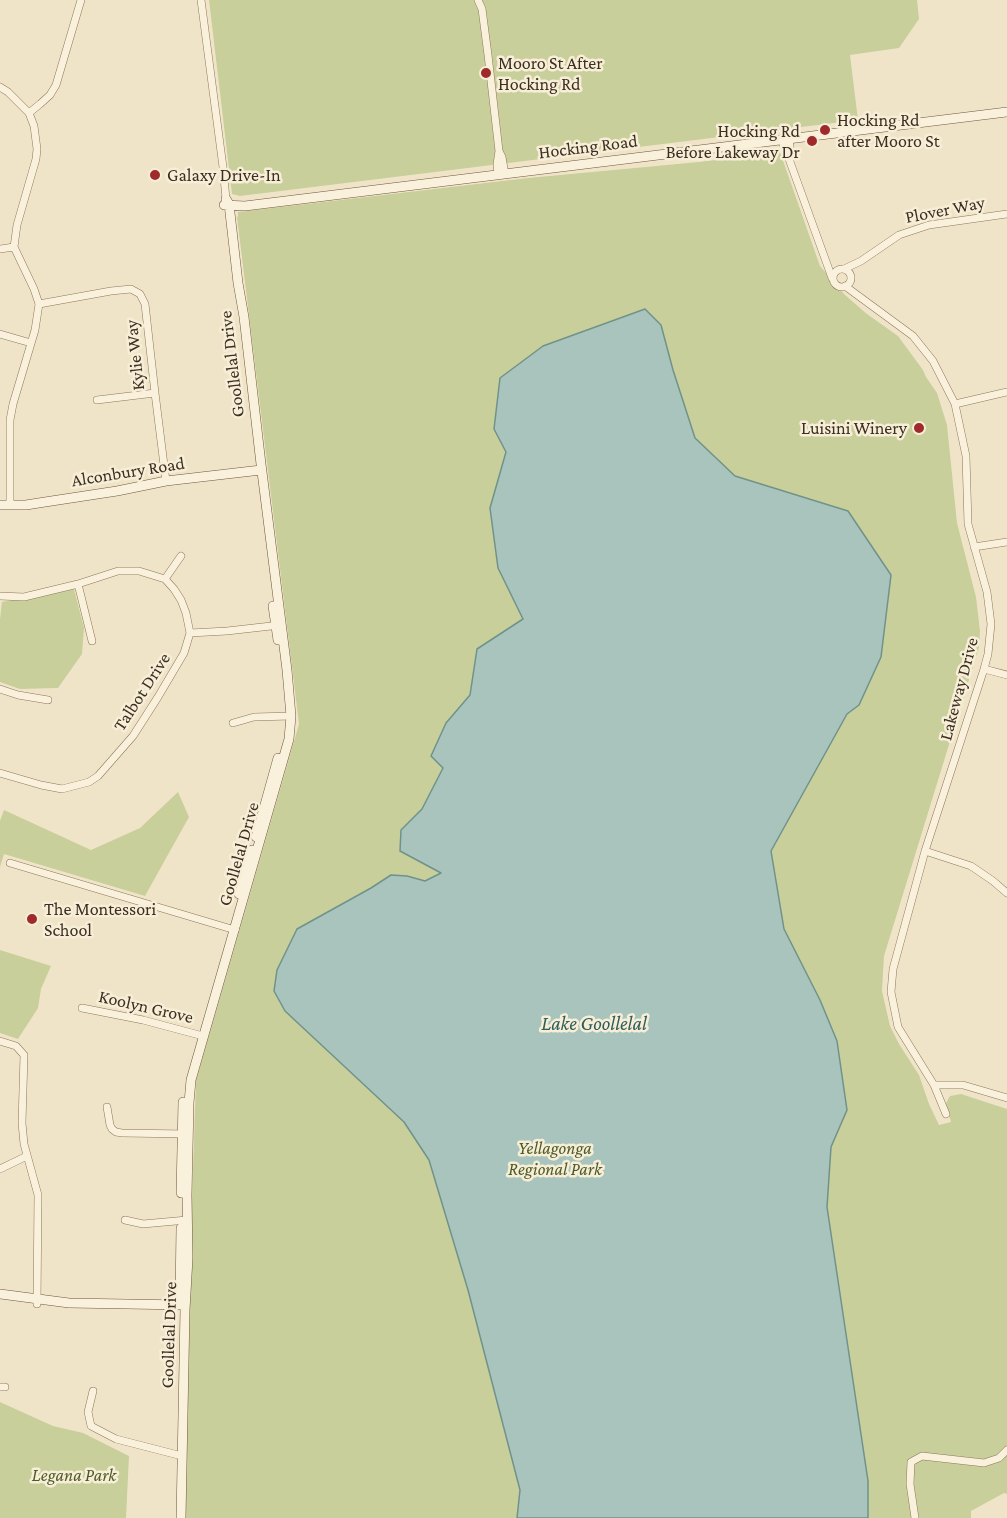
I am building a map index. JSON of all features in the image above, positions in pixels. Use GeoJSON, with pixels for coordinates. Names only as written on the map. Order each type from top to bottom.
{"type":"FeatureCollection","features":[{"type":"Feature","properties":{"kind":"street"},"geometry":{"type":"LineString","coordinates":[[29,112],[50,95],[56,85],[81,0]]}},
{"type":"Feature","properties":{"kind":"street","name":"Goollelal Drive"},"geometry":{"type":"LineString","coordinates":[[176,1518],[186,1082],[232,929],[288,716],[222,157],[201,0]]}},
{"type":"Feature","properties":{"kind":"street"},"geometry":{"type":"LineString","coordinates":[[478,0],[482,9],[499,151],[502,157],[502,174]]}},
{"type":"Feature","properties":{"kind":"street"},"geometry":{"type":"LineString","coordinates":[[482,9],[484,0]]}},
{"type":"Feature","properties":{"kind":"street"},"geometry":{"type":"LineString","coordinates":[[0,87],[29,112],[36,138],[36,159],[17,225],[14,247],[39,304],[35,330],[10,420],[10,503]]}},
{"type":"Feature","properties":{"kind":"street","name":"Hocking Road"},"geometry":{"type":"LineString","coordinates":[[227,206],[245,206],[1007,112]]}},
{"type":"Feature","properties":{"kind":"street"},"geometry":{"type":"LineString","coordinates":[[785,140],[787,156],[833,281],[837,286],[849,281],[848,271],[825,255]]}},
{"type":"Feature","properties":{"kind":"street","name":"Plover Way"},"geometry":{"type":"LineString","coordinates":[[842,268],[861,261],[899,235],[929,225],[1007,214]]}},
{"type":"Feature","properties":{"kind":"street"},"geometry":{"type":"LineString","coordinates":[[0,249],[14,247]]}},
{"type":"Feature","properties":{"kind":"street","name":"Plover Way"},"geometry":{"type":"LineString","coordinates":[[849,281],[861,261]]}},
{"type":"Feature","properties":{"kind":"street"},"geometry":{"type":"LineString","coordinates":[[832,278],[834,272],[842,268]]}},
{"type":"Feature","properties":{"kind":"street","name":"Lakeway Drive"},"geometry":{"type":"LineString","coordinates":[[849,281],[856,294],[913,336],[933,361],[955,404],[966,456],[968,524],[987,592],[991,624],[984,669],[925,851],[893,969],[891,992],[898,1027],[934,1085],[946,1114]]}},
{"type":"Feature","properties":{"kind":"street","name":"Kylie Way"},"geometry":{"type":"LineString","coordinates":[[39,304],[111,291],[131,290],[140,294],[145,304],[166,479]]}},
{"type":"Feature","properties":{"kind":"street"},"geometry":{"type":"LineString","coordinates":[[0,334],[31,343]]}},
{"type":"Feature","properties":{"kind":"street"},"geometry":{"type":"LineString","coordinates":[[955,404],[1007,392]]}},
{"type":"Feature","properties":{"kind":"street"},"geometry":{"type":"LineString","coordinates":[[97,400],[154,393]]}},
{"type":"Feature","properties":{"kind":"street"},"geometry":{"type":"LineString","coordinates":[[0,418],[10,420]]}},
{"type":"Feature","properties":{"kind":"street","name":"Alconbury Road"},"geometry":{"type":"LineString","coordinates":[[0,503],[26,505],[117,491],[166,479],[258,468]]}},
{"type":"Feature","properties":{"kind":"street"},"geometry":{"type":"LineString","coordinates":[[974,547],[1007,542]]}},
{"type":"Feature","properties":{"kind":"street"},"geometry":{"type":"LineString","coordinates":[[165,579],[182,556]]}},
{"type":"Feature","properties":{"kind":"street"},"geometry":{"type":"LineString","coordinates":[[0,596],[24,597],[78,584],[118,571],[139,571],[165,579],[174,589],[186,613],[190,633],[278,625]]}},
{"type":"Feature","properties":{"kind":"street"},"geometry":{"type":"LineString","coordinates":[[78,584],[92,641]]}},
{"type":"Feature","properties":{"kind":"street","name":"Talbot Drive"},"geometry":{"type":"LineString","coordinates":[[0,773],[62,789],[89,782],[98,776],[133,736],[184,653],[190,633]]}},
{"type":"Feature","properties":{"kind":"street"},"geometry":{"type":"LineString","coordinates":[[984,669],[1007,675]]}},
{"type":"Feature","properties":{"kind":"street"},"geometry":{"type":"LineString","coordinates":[[0,689],[18,695],[48,700]]}},
{"type":"Feature","properties":{"kind":"street"},"geometry":{"type":"LineString","coordinates":[[233,723],[254,717],[288,716]]}},
{"type":"Feature","properties":{"kind":"street"},"geometry":{"type":"LineString","coordinates":[[925,851],[971,866],[1007,893]]}},
{"type":"Feature","properties":{"kind":"street"},"geometry":{"type":"LineString","coordinates":[[10,863],[232,929]]}},
{"type":"Feature","properties":{"kind":"street","name":"Koolyn Grove"},"geometry":{"type":"LineString","coordinates":[[82,1008],[143,1020],[201,1036]]}},
{"type":"Feature","properties":{"kind":"street"},"geometry":{"type":"LineString","coordinates":[[0,1041],[16,1046],[24,1055],[22,1123],[24,1144],[38,1195],[37,1302]]}},
{"type":"Feature","properties":{"kind":"street"},"geometry":{"type":"LineString","coordinates":[[934,1085],[963,1085],[1007,1098]]}},
{"type":"Feature","properties":{"kind":"street"},"geometry":{"type":"LineString","coordinates":[[107,1107],[111,1129],[116,1132],[185,1134]]}},
{"type":"Feature","properties":{"kind":"street"},"geometry":{"type":"LineString","coordinates":[[0,1169],[27,1156]]}},
{"type":"Feature","properties":{"kind":"street"},"geometry":{"type":"LineString","coordinates":[[125,1220],[143,1224],[184,1220]]}},
{"type":"Feature","properties":{"kind":"street"},"geometry":{"type":"LineString","coordinates":[[0,1296],[37,1302],[182,1307]]}},
{"type":"Feature","properties":{"kind":"street"},"geometry":{"type":"LineString","coordinates":[[93,1391],[88,1412],[91,1426],[116,1439],[179,1455]]}},
{"type":"Feature","properties":{"kind":"street"},"geometry":{"type":"LineString","coordinates":[[915,1518],[910,1484],[911,1462],[922,1456],[984,1463],[999,1458],[1007,1450]]}},
{"type":"Feature","properties":{"kind":"street","name":"Goollelal Drive"},"geometry":{"type":"LineString","coordinates":[[179,1455],[181,1518]]}},
{"type":"Feature","properties":{"kind":"green space"},"geometry":{"type":"Polygon","coordinates":[[[209,0],[917,0],[919,19],[899,48],[850,55],[858,120],[240,196],[232,194],[209,0]]]}},
{"type":"Feature","properties":{"kind":"green space","name":"Yellagonga Regional Park"},"geometry":{"type":"Polygon","coordinates":[[[780,152],[820,266],[845,295],[898,336],[937,393],[947,425],[957,523],[976,597],[980,631],[979,647],[884,956],[882,991],[890,1026],[919,1075],[939,1125],[951,1122],[946,1103],[950,1096],[961,1094],[1007,1109],[1007,1494],[1004,1493],[971,1511],[971,1518],[181,1518],[196,1081],[299,724],[238,212],[528,178],[780,152]]]}},
{"type":"Feature","properties":{"kind":"green space"},"geometry":{"type":"Polygon","coordinates":[[[74,589],[84,628],[82,654],[58,688],[20,689],[0,682],[2,602],[74,589]]]}},
{"type":"Feature","properties":{"kind":"green space"},"geometry":{"type":"Polygon","coordinates":[[[178,792],[189,817],[145,896],[4,854],[0,867],[0,821],[4,810],[91,850],[140,828],[178,792]]]}},
{"type":"Feature","properties":{"kind":"green space"},"geometry":{"type":"Polygon","coordinates":[[[0,950],[51,966],[41,989],[38,1008],[18,1039],[0,1033],[0,950]]]}},
{"type":"Feature","properties":{"kind":"green space","name":"Legana Park"},"geometry":{"type":"Polygon","coordinates":[[[0,1402],[53,1426],[83,1433],[129,1456],[126,1518],[0,1518],[0,1402]]]}},
{"type":"Feature","properties":{"kind":"water","name":"Lake Goollelal"},"geometry":{"type":"Polygon","coordinates":[[[645,309],[661,325],[695,438],[735,476],[848,511],[891,575],[881,657],[859,705],[847,714],[771,851],[784,929],[820,1000],[837,1041],[847,1110],[831,1147],[827,1207],[868,1481],[868,1518],[517,1518],[520,1490],[468,1290],[429,1160],[404,1122],[285,1011],[274,991],[277,970],[297,929],[391,875],[425,881],[441,873],[400,851],[401,830],[422,809],[443,768],[431,756],[446,723],[470,695],[477,649],[523,619],[498,568],[490,508],[506,452],[494,429],[500,378],[543,346],[645,309]]]}},
{"type":"Feature","properties":{"kind":"place","name":"Mooro St After Hocking Rd"},"geometry":{"type":"Point","coordinates":[486,73]}},
{"type":"Feature","properties":{"kind":"place","name":"Hocking Rd after Mooro St"},"geometry":{"type":"Point","coordinates":[825,130]}},
{"type":"Feature","properties":{"kind":"place","name":"Hocking Rd Before Lakeway Dr"},"geometry":{"type":"Point","coordinates":[812,141]}},
{"type":"Feature","properties":{"kind":"place","name":"Galaxy Drive-In"},"geometry":{"type":"Point","coordinates":[155,175]}},
{"type":"Feature","properties":{"kind":"place","name":"Luisini Winery"},"geometry":{"type":"Point","coordinates":[919,428]}},
{"type":"Feature","properties":{"kind":"place","name":"The Montessori School"},"geometry":{"type":"Point","coordinates":[32,919]}}]}
